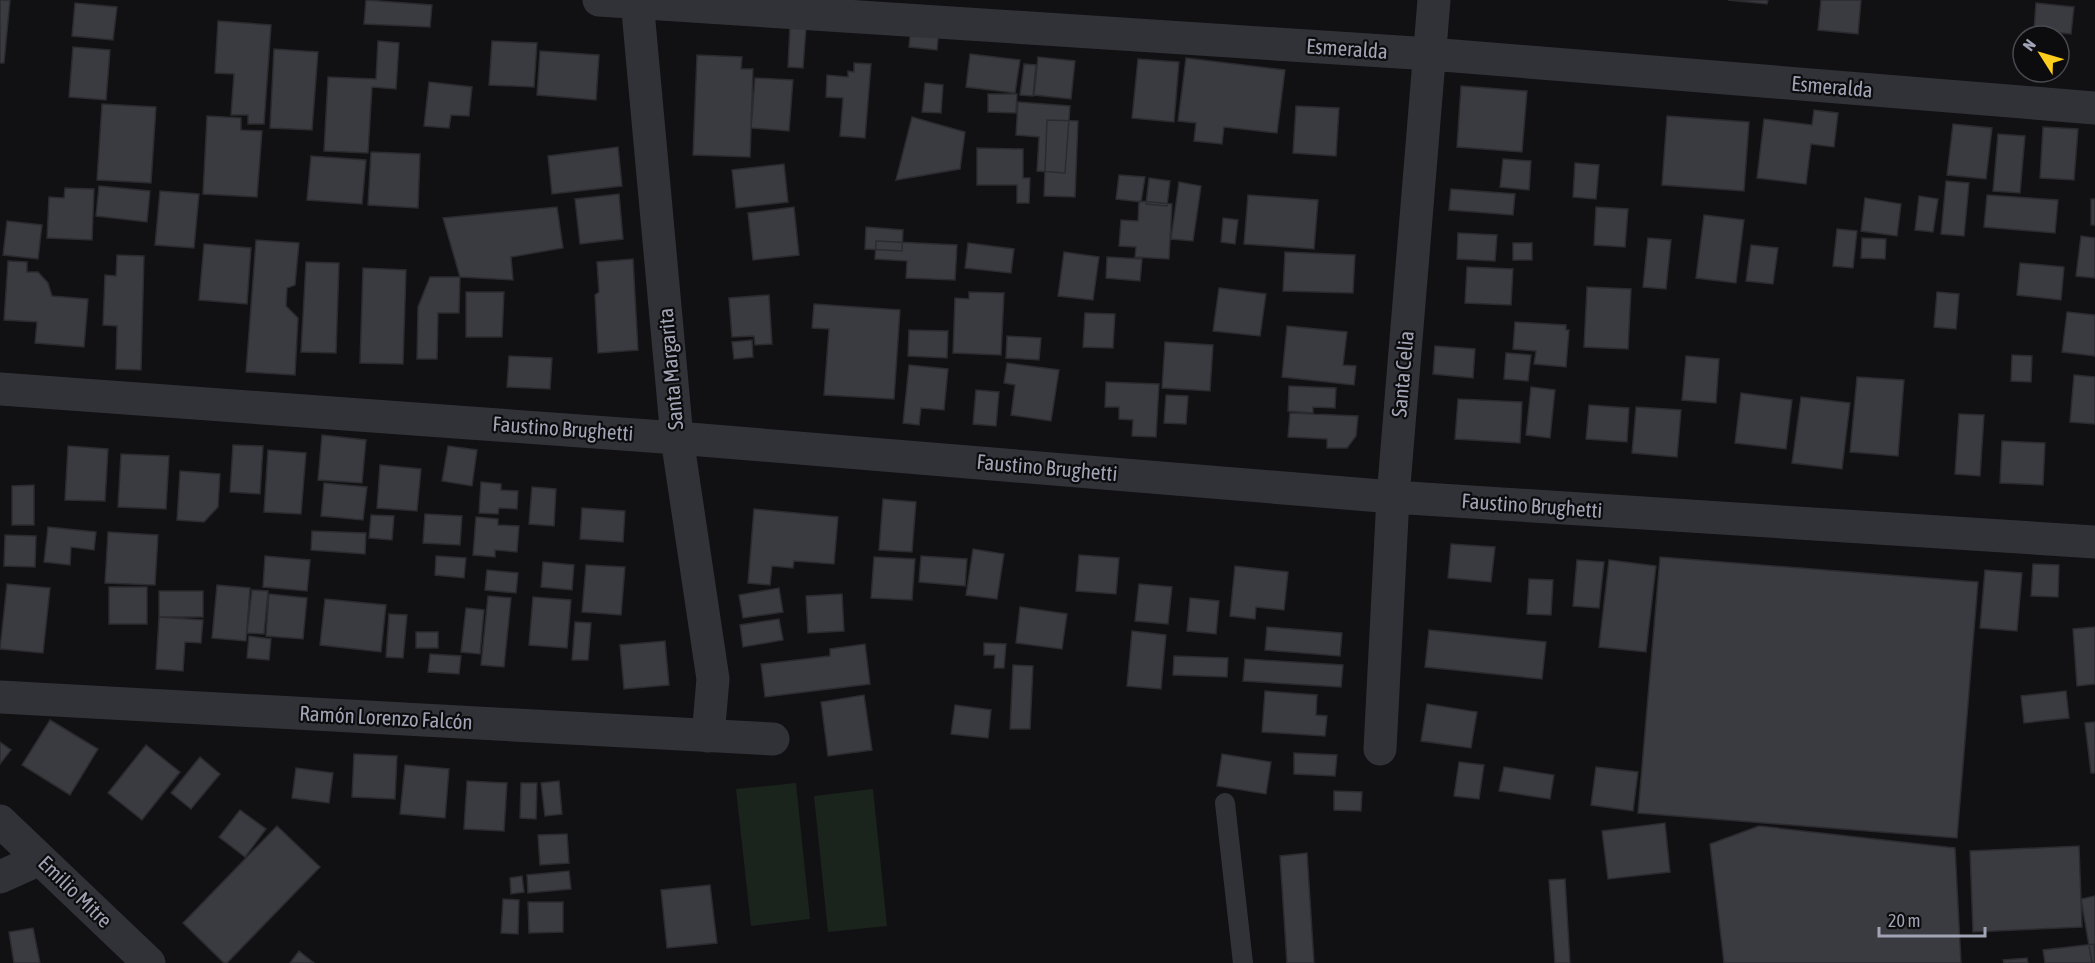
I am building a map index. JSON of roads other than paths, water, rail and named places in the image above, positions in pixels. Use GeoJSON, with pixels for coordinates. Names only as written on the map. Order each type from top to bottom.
{"type":"FeatureCollection","features":[{"type":"Feature","properties":{"kind":"street","name":"Esmeralda"},"geometry":{"type":"LineString","coordinates":[[599,0],[1430,54],[2095,108]]}},
{"type":"Feature","properties":{"kind":"street","name":"Santa Celia"},"geometry":{"type":"LineString","coordinates":[[1380,749],[1393,496],[1434,0]]}},
{"type":"Feature","properties":{"kind":"street","name":"Santa Margarita"},"geometry":{"type":"LineString","coordinates":[[637,2],[677,438],[713,679],[708,736]]}},
{"type":"Feature","properties":{"kind":"street","name":"Faustino Brughetti"},"geometry":{"type":"LineString","coordinates":[[0,389],[677,438],[1393,496],[2095,542]]}},
{"type":"Feature","properties":{"kind":"street","name":"Ramón Lorenzo Falcón"},"geometry":{"type":"LineString","coordinates":[[0,696],[773,739]]}},
{"type":"Feature","properties":{"kind":"street","name":"Emilio Mitre"},"geometry":{"type":"LineString","coordinates":[[0,821],[149,963]]}},
{"type":"Feature","properties":{"kind":"street"},"geometry":{"type":"LineString","coordinates":[[0,877],[40,859]]}},
{"type":"Feature","properties":{"kind":"lane"},"geometry":{"type":"LineString","coordinates":[[1225,803],[1243,963]]}}]}
